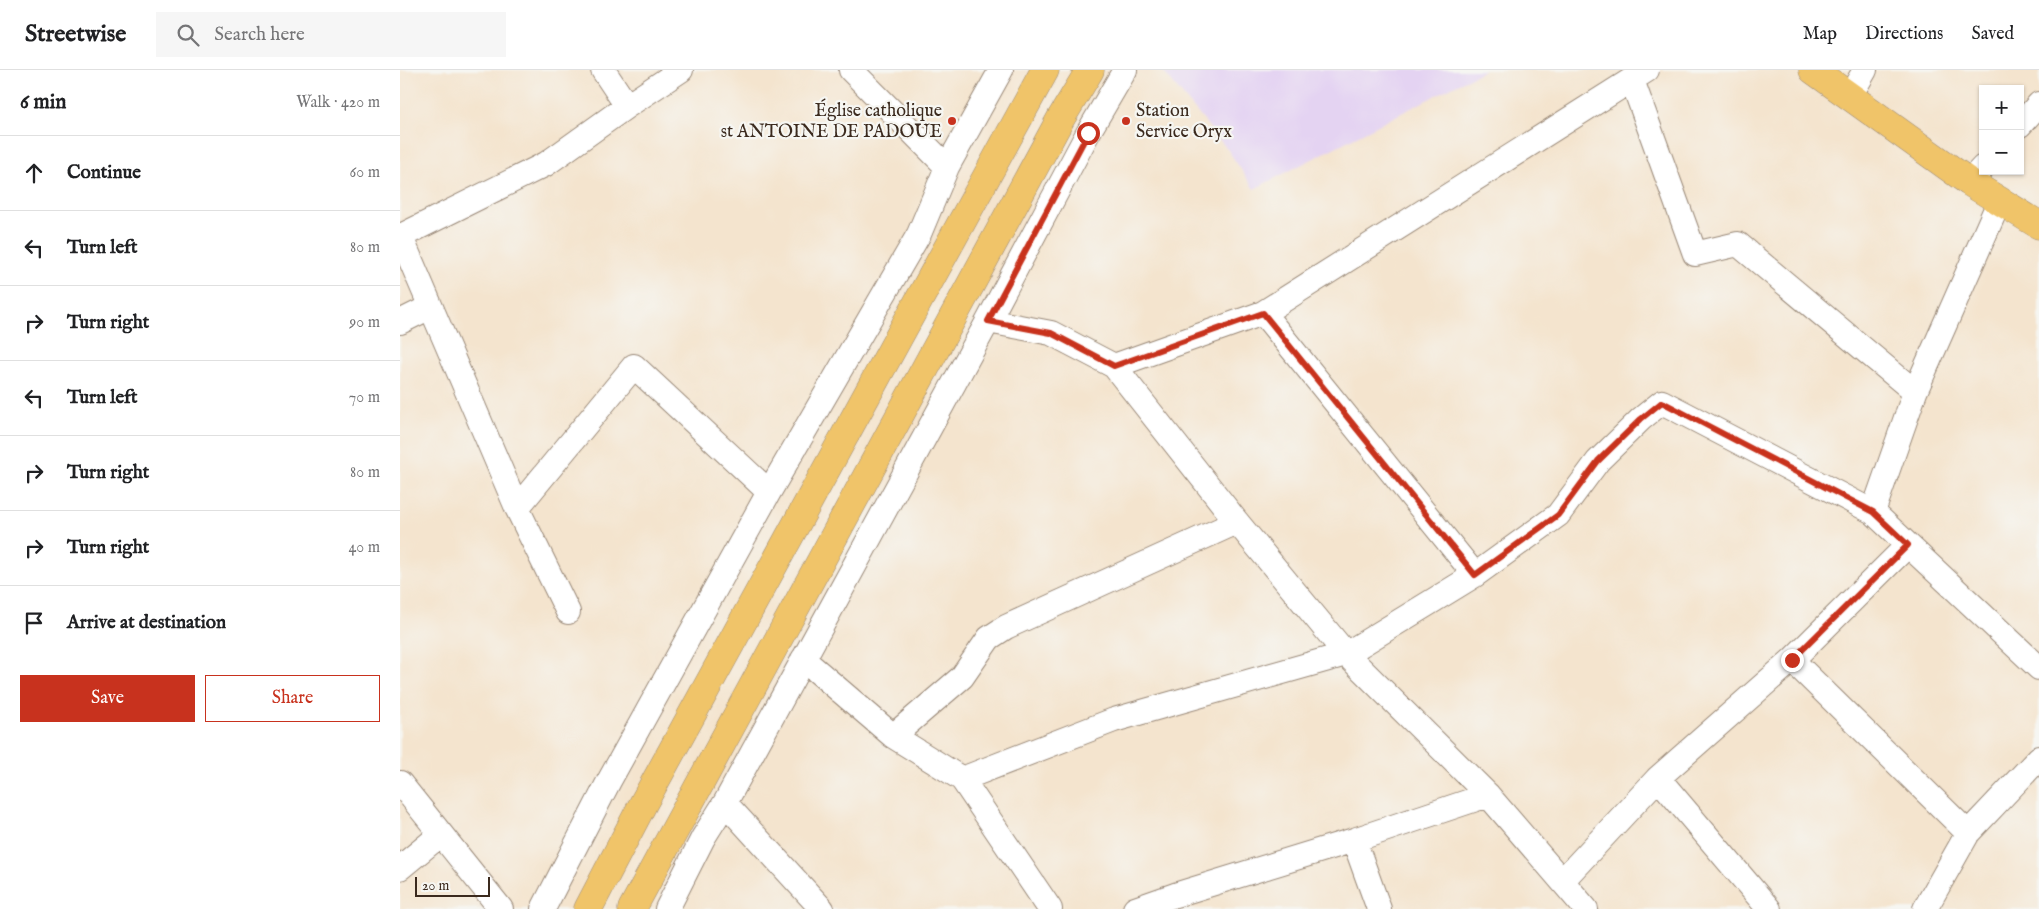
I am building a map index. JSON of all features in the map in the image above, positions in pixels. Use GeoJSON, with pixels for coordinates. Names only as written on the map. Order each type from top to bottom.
{"type":"FeatureCollection","features":[{"type":"Feature","properties":{"kind":"main road"},"geometry":{"type":"LineString","coordinates":[[588,909],[1045,70]]}},
{"type":"Feature","properties":{"kind":"main road"},"geometry":{"type":"LineString","coordinates":[[632,909],[1042,152],[1090,70]]}},
{"type":"Feature","properties":{"kind":"main road"},"geometry":{"type":"LineString","coordinates":[[1814,70],[1850,96],[1976,175],[1999,202],[2039,225]]}},
{"type":"Feature","properties":{"kind":"street"},"geometry":{"type":"LineString","coordinates":[[603,70],[627,106]]}},
{"type":"Feature","properties":{"kind":"street"},"geometry":{"type":"LineString","coordinates":[[568,612],[517,508],[400,235],[546,164],[681,70]]}},
{"type":"Feature","properties":{"kind":"street"},"geometry":{"type":"LineString","coordinates":[[851,70],[946,167]]}},
{"type":"Feature","properties":{"kind":"street"},"geometry":{"type":"LineString","coordinates":[[543,909],[608,780],[768,492],[919,234],[946,167],[1001,70]]}},
{"type":"Feature","properties":{"kind":"street"},"geometry":{"type":"LineString","coordinates":[[667,909],[703,838],[725,803],[988,321],[1088,133],[1125,70]]}},
{"type":"Feature","properties":{"kind":"street"},"geometry":{"type":"LineString","coordinates":[[1850,96],[1865,70]]}},
{"type":"Feature","properties":{"kind":"street"},"geometry":{"type":"LineString","coordinates":[[1114,366],[1263,313],[1640,75],[1695,254],[1738,244],[1916,392]]}},
{"type":"Feature","properties":{"kind":"street"},"geometry":{"type":"LineString","coordinates":[[2024,121],[2039,104]]}},
{"type":"Feature","properties":{"kind":"street"},"geometry":{"type":"LineString","coordinates":[[1873,512],[1916,392],[1999,202]]}},
{"type":"Feature","properties":{"kind":"street"},"geometry":{"type":"LineString","coordinates":[[400,322],[430,307]]}},
{"type":"Feature","properties":{"kind":"street"},"geometry":{"type":"LineString","coordinates":[[1263,313],[1475,575]]}},
{"type":"Feature","properties":{"kind":"street"},"geometry":{"type":"LineString","coordinates":[[988,321],[1051,333],[1114,366],[1237,522],[1346,654],[1488,795],[1586,909]]}},
{"type":"Feature","properties":{"kind":"street"},"geometry":{"type":"LineString","coordinates":[[517,508],[634,366],[768,492]]}},
{"type":"Feature","properties":{"kind":"street"},"geometry":{"type":"LineString","coordinates":[[962,780],[1114,720],[1346,654],[1475,575],[1558,515],[1598,461],[1641,419],[1662,402],[1873,512],[2039,668]]}},
{"type":"Feature","properties":{"kind":"street"},"geometry":{"type":"LineString","coordinates":[[893,736],[962,677],[989,638],[1006,627],[1237,522]]}},
{"type":"Feature","properties":{"kind":"street"},"geometry":{"type":"LineString","coordinates":[[1562,881],[1658,778],[1792,660],[1908,545]]}},
{"type":"Feature","properties":{"kind":"street"},"geometry":{"type":"LineString","coordinates":[[803,659],[893,736],[962,780],[1050,909]]}},
{"type":"Feature","properties":{"kind":"street"},"geometry":{"type":"LineString","coordinates":[[1792,660],[1968,832]]}},
{"type":"Feature","properties":{"kind":"street"},"geometry":{"type":"LineString","coordinates":[[1925,909],[1968,832],[2039,758]]}},
{"type":"Feature","properties":{"kind":"street"},"geometry":{"type":"LineString","coordinates":[[1658,778],[1769,909]]}},
{"type":"Feature","properties":{"kind":"street"},"geometry":{"type":"LineString","coordinates":[[400,783],[501,909]]}},
{"type":"Feature","properties":{"kind":"street"},"geometry":{"type":"LineString","coordinates":[[1135,909],[1177,902],[1488,795]]}},
{"type":"Feature","properties":{"kind":"street"},"geometry":{"type":"LineString","coordinates":[[725,803],[822,909]]}},
{"type":"Feature","properties":{"kind":"street"},"geometry":{"type":"LineString","coordinates":[[400,868],[440,835]]}},
{"type":"Feature","properties":{"kind":"street"},"geometry":{"type":"LineString","coordinates":[[1354,840],[1379,909]]}},
{"type":"Feature","properties":{"kind":"shaded area"},"geometry":{"type":"Polygon","coordinates":[[[1162,70],[1485,70],[1254,189],[1228,150],[1162,70]]]}},
{"type":"Feature","properties":{"kind":"place","name":"Église catholique st ANTOINE DE PADOUE"},"geometry":{"type":"Point","coordinates":[952,121]}},
{"type":"Feature","properties":{"kind":"place","name":"Station Service Oryx"},"geometry":{"type":"Point","coordinates":[1126,121]}},
{"type":"Feature","properties":{"kind":"route"},"geometry":{"type":"LineString","coordinates":[[1088,133],[988,321],[1051,333],[1114,366],[1263,313],[1475,575],[1558,515],[1598,461],[1641,419],[1662,402],[1873,512],[1908,545],[1792,660]]}}]}
